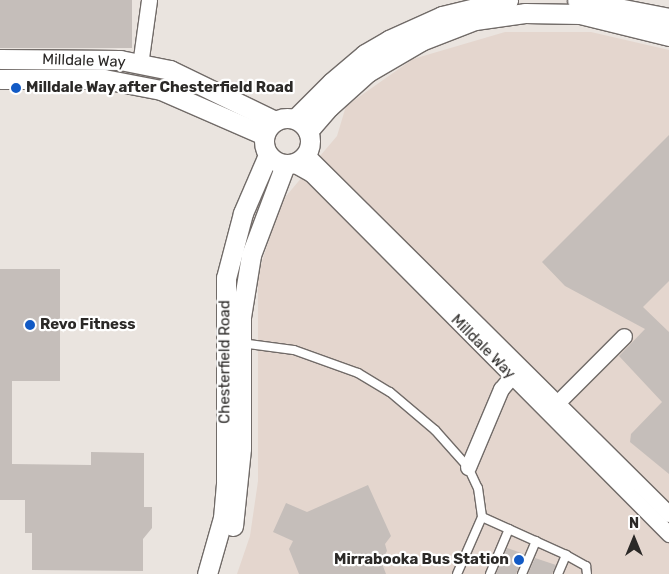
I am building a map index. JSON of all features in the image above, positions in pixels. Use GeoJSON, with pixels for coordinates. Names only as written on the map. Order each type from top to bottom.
{"type":"FeatureCollection","features":[{"type":"Feature","properties":{"kind":"street"},"geometry":{"type":"LineString","coordinates":[[140,64],[149,0]]}},
{"type":"Feature","properties":{"kind":"street"},"geometry":{"type":"LineString","coordinates":[[392,47],[442,16],[508,0]]}},
{"type":"Feature","properties":{"kind":"street"},"geometry":{"type":"LineString","coordinates":[[577,0],[639,18],[669,36]]}},
{"type":"Feature","properties":{"kind":"street"},"geometry":{"type":"LineString","coordinates":[[295,161],[268,155],[270,128],[301,125],[332,82],[365,54],[474,20],[525,13],[669,18]]}},
{"type":"Feature","properties":{"kind":"street","name":"Milldale Way"},"geometry":{"type":"LineString","coordinates":[[0,60],[120,60],[170,70],[270,128]]}},
{"type":"Feature","properties":{"kind":"street","name":"Milldale Way"},"geometry":{"type":"LineString","coordinates":[[0,79],[104,79],[161,90],[270,128]]}},
{"type":"Feature","properties":{"kind":"street","name":"Chesterfield Road"},"geometry":{"type":"LineString","coordinates":[[207,574],[221,526],[226,481],[233,342],[241,316],[251,254],[295,161],[311,139],[301,125]]}},
{"type":"Feature","properties":{"kind":"street","name":"Chesterfield Road"},"geometry":{"type":"LineString","coordinates":[[220,574],[231,541],[240,480],[233,342],[226,278],[243,213],[268,155]]}},
{"type":"Feature","properties":{"kind":"street","name":"Milldale Way"},"geometry":{"type":"LineString","coordinates":[[295,161],[553,407],[669,514]]}},
{"type":"Feature","properties":{"kind":"street"},"geometry":{"type":"LineString","coordinates":[[553,407],[624,336]]}},
{"type":"Feature","properties":{"kind":"street"},"geometry":{"type":"LineString","coordinates":[[468,467],[501,389],[517,371]]}},
{"type":"Feature","properties":{"kind":"street","name":"Milldale Way"},"geometry":{"type":"LineString","coordinates":[[553,407],[669,534]]}},
{"type":"Feature","properties":{"kind":"lane"},"geometry":{"type":"LineString","coordinates":[[233,342],[294,350],[358,373],[390,392],[435,430],[468,467],[478,488],[482,517],[457,574]]}},
{"type":"Feature","properties":{"kind":"lane"},"geometry":{"type":"LineString","coordinates":[[482,517],[566,555],[586,566],[587,574]]}},
{"type":"Feature","properties":{"kind":"lane"},"geometry":{"type":"LineString","coordinates":[[490,574],[509,529]]}},
{"type":"Feature","properties":{"kind":"lane"},"geometry":{"type":"LineString","coordinates":[[522,574],[536,541]]}},
{"type":"Feature","properties":{"kind":"lane"},"geometry":{"type":"LineString","coordinates":[[558,574],[566,555]]}},
{"type":"Feature","properties":{"kind":"shaded area"},"geometry":{"type":"Polygon","coordinates":[[[505,32],[591,32],[669,50],[669,574],[237,574],[250,536],[258,481],[258,274],[281,202],[337,136],[346,106],[413,59],[505,32]]]}},
{"type":"Feature","properties":{"kind":"building"},"geometry":{"type":"Polygon","coordinates":[[[0,0],[132,0],[132,48],[0,48],[0,0]]]}},
{"type":"Feature","properties":{"kind":"building"},"geometry":{"type":"Polygon","coordinates":[[[669,135],[669,281],[643,307],[669,332],[669,474],[630,442],[631,434],[662,402],[619,356],[645,329],[565,286],[542,262],[669,135]]]}},
{"type":"Feature","properties":{"kind":"building"},"geometry":{"type":"Polygon","coordinates":[[[0,269],[60,269],[60,381],[12,381],[12,464],[91,465],[91,452],[144,453],[144,507],[152,507],[152,528],[143,539],[143,571],[32,570],[32,533],[25,533],[25,500],[0,500],[0,269]]]}},
{"type":"Feature","properties":{"kind":"building"},"geometry":{"type":"Polygon","coordinates":[[[368,485],[391,536],[385,544],[387,551],[381,561],[386,574],[299,574],[289,549],[293,541],[273,532],[286,503],[307,512],[368,485]]]}},
{"type":"Feature","properties":{"kind":"building"},"geometry":{"type":"Polygon","coordinates":[[[507,548],[524,554],[516,574],[496,574],[507,548]]]}},
{"type":"Feature","properties":{"kind":"building"},"geometry":{"type":"Polygon","coordinates":[[[535,558],[556,565],[552,574],[528,574],[535,558]]]}},
{"type":"Feature","properties":{"kind":"place","name":"Milldale Way after Chesterfield Road"},"geometry":{"type":"Point","coordinates":[16,88]}},
{"type":"Feature","properties":{"kind":"place","name":"Revo Fitness"},"geometry":{"type":"Point","coordinates":[30,325]}},
{"type":"Feature","properties":{"kind":"place","name":"Mirrabooka Bus Station"},"geometry":{"type":"Point","coordinates":[519,560]}}]}
